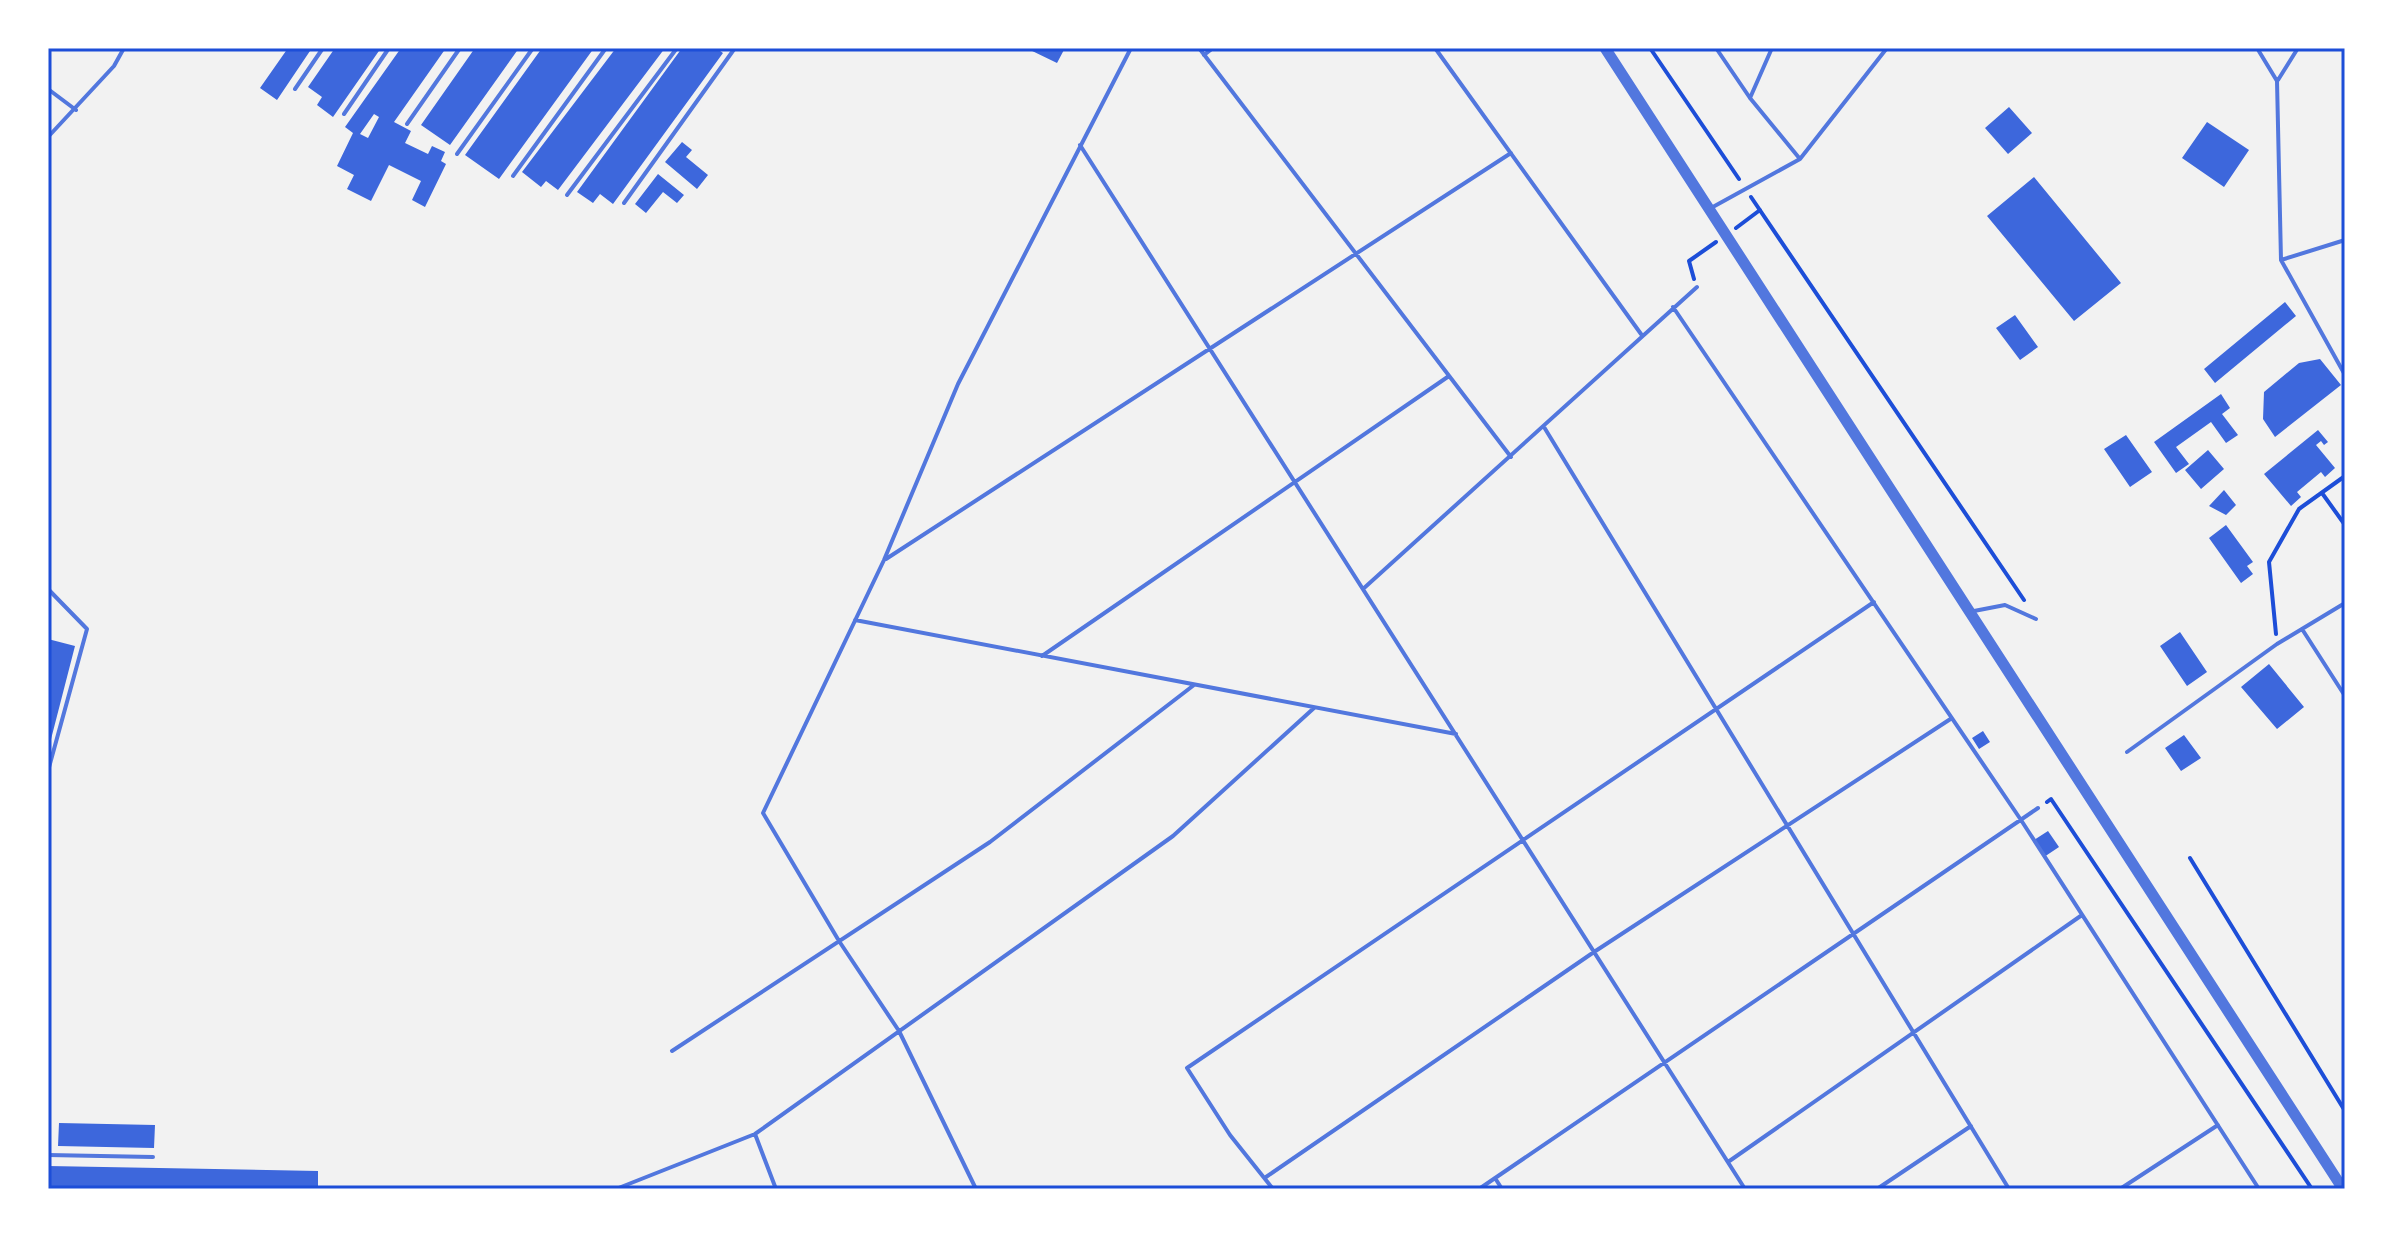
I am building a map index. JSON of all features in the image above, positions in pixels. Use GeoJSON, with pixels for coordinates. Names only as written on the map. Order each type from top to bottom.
{"type":"FeatureCollection","features":[{"type":"Feature","properties":{"kind":"street"},"geometry":{"type":"LineString","coordinates":[[1605,48],[2343,1189]]}},
{"type":"Feature","properties":{"kind":"lane"},"geometry":{"type":"LineString","coordinates":[[48,137],[114,66],[124,48]]}},
{"type":"Feature","properties":{"kind":"lane"},"geometry":{"type":"LineString","coordinates":[[295,89],[323,48]]}},
{"type":"Feature","properties":{"kind":"lane"},"geometry":{"type":"LineString","coordinates":[[344,114],[389,48]]}},
{"type":"Feature","properties":{"kind":"lane"},"geometry":{"type":"LineString","coordinates":[[407,124],[460,48]]}},
{"type":"Feature","properties":{"kind":"lane"},"geometry":{"type":"LineString","coordinates":[[457,154],[533,48]]}},
{"type":"Feature","properties":{"kind":"lane"},"geometry":{"type":"LineString","coordinates":[[513,176],[606,48]]}},
{"type":"Feature","properties":{"kind":"lane"},"geometry":{"type":"LineString","coordinates":[[567,195],[677,48]]}},
{"type":"Feature","properties":{"kind":"lane"},"geometry":{"type":"LineString","coordinates":[[624,203],[735,48]]}},
{"type":"Feature","properties":{"kind":"lane"},"geometry":{"type":"LineString","coordinates":[[976,1189],[899,1031],[839,941],[763,813],[884,560],[958,384],[1131,48]]}},
{"type":"Feature","properties":{"kind":"lane"},"geometry":{"type":"LineString","coordinates":[[1199,48],[1511,457]]}},
{"type":"Feature","properties":{"kind":"lane"},"geometry":{"type":"LineString","coordinates":[[1204,55],[1213,48]]}},
{"type":"Feature","properties":{"kind":"lane"},"geometry":{"type":"LineString","coordinates":[[1435,48],[1641,334]]}},
{"type":"Feature","properties":{"kind":"lane"},"geometry":{"type":"LineString","coordinates":[[1716,48],[1750,98],[1800,159]]}},
{"type":"Feature","properties":{"kind":"lane"},"geometry":{"type":"LineString","coordinates":[[1750,98],[1772,48]]}},
{"type":"Feature","properties":{"kind":"lane"},"geometry":{"type":"LineString","coordinates":[[1709,209],[1800,159],[1887,48]]}},
{"type":"Feature","properties":{"kind":"lane"},"geometry":{"type":"LineString","coordinates":[[2257,48],[2277,81],[2281,260],[2345,375]]}},
{"type":"Feature","properties":{"kind":"lane"},"geometry":{"type":"LineString","coordinates":[[2277,81],[2298,48]]}},
{"type":"Feature","properties":{"kind":"lane"},"geometry":{"type":"LineString","coordinates":[[48,89],[76,110]]}},
{"type":"Feature","properties":{"kind":"lane"},"geometry":{"type":"LineString","coordinates":[[1080,145],[1745,1189]]}},
{"type":"Feature","properties":{"kind":"lane"},"geometry":{"type":"LineString","coordinates":[[884,560],[1511,153]]}},
{"type":"Feature","properties":{"kind":"lane"},"geometry":{"type":"LineString","coordinates":[[2281,260],[2345,240]]}},
{"type":"Feature","properties":{"kind":"lane"},"geometry":{"type":"LineString","coordinates":[[1363,589],[1544,427],[1641,334],[1697,287]]}},
{"type":"Feature","properties":{"kind":"lane"},"geometry":{"type":"LineString","coordinates":[[1673,307],[2021,820],[2259,1189]]}},
{"type":"Feature","properties":{"kind":"lane"},"geometry":{"type":"LineString","coordinates":[[1042,656],[1449,376]]}},
{"type":"Feature","properties":{"kind":"lane"},"geometry":{"type":"LineString","coordinates":[[1544,427],[2009,1189]]}},
{"type":"Feature","properties":{"kind":"lane"},"geometry":{"type":"LineString","coordinates":[[48,589],[87,629],[48,771]]}},
{"type":"Feature","properties":{"kind":"lane"},"geometry":{"type":"LineString","coordinates":[[1273,1189],[1230,1135],[1187,1068],[1874,602]]}},
{"type":"Feature","properties":{"kind":"lane"},"geometry":{"type":"LineString","coordinates":[[2127,752],[2277,644],[2345,603]]}},
{"type":"Feature","properties":{"kind":"lane"},"geometry":{"type":"LineString","coordinates":[[1969,612],[2005,605],[2036,619]]}},
{"type":"Feature","properties":{"kind":"lane"},"geometry":{"type":"LineString","coordinates":[[855,620],[1456,734]]}},
{"type":"Feature","properties":{"kind":"lane"},"geometry":{"type":"LineString","coordinates":[[2302,629],[2345,696]]}},
{"type":"Feature","properties":{"kind":"lane"},"geometry":{"type":"LineString","coordinates":[[672,1051],[990,842],[1194,685]]}},
{"type":"Feature","properties":{"kind":"lane"},"geometry":{"type":"LineString","coordinates":[[616,1189],[755,1134],[1173,836],[1314,708]]}},
{"type":"Feature","properties":{"kind":"lane"},"geometry":{"type":"LineString","coordinates":[[1265,1177],[1594,952],[1952,718]]}},
{"type":"Feature","properties":{"kind":"lane"},"geometry":{"type":"LineString","coordinates":[[1479,1189],[2038,808]]}},
{"type":"Feature","properties":{"kind":"lane"},"geometry":{"type":"LineString","coordinates":[[1728,1162],[2082,915]]}},
{"type":"Feature","properties":{"kind":"lane"},"geometry":{"type":"LineString","coordinates":[[2120,1189],[2218,1125]]}},
{"type":"Feature","properties":{"kind":"lane"},"geometry":{"type":"LineString","coordinates":[[1877,1189],[1971,1126]]}},
{"type":"Feature","properties":{"kind":"lane"},"geometry":{"type":"LineString","coordinates":[[755,1134],[776,1189]]}},
{"type":"Feature","properties":{"kind":"lane"},"geometry":{"type":"LineString","coordinates":[[48,1155],[153,1157]]}},
{"type":"Feature","properties":{"kind":"lane"},"geometry":{"type":"LineString","coordinates":[[1495,1178],[1502,1189]]}},
{"type":"Feature","properties":{"kind":"path"},"geometry":{"type":"LineString","coordinates":[[1650,48],[2036,619]]}},
{"type":"Feature","properties":{"kind":"path"},"geometry":{"type":"LineString","coordinates":[[1689,261],[1697,287]]}},
{"type":"Feature","properties":{"kind":"path"},"geometry":{"type":"LineString","coordinates":[[2277,644],[2269,562],[2299,509],[2345,476]]}},
{"type":"Feature","properties":{"kind":"path"},"geometry":{"type":"LineString","coordinates":[[2322,493],[2345,525]]}},
{"type":"Feature","properties":{"kind":"path"},"geometry":{"type":"LineString","coordinates":[[2051,799],[2312,1189]]}},
{"type":"Feature","properties":{"kind":"path"},"geometry":{"type":"LineString","coordinates":[[2190,858],[2345,1111]]}},
{"type":"Feature","properties":{"kind":"building"},"geometry":{"type":"Polygon","coordinates":[[[288,48],[312,48],[277,100],[260,88],[288,48]]]}},
{"type":"Feature","properties":{"kind":"building"},"geometry":{"type":"Polygon","coordinates":[[[335,48],[381,48],[333,117],[317,105],[322,97],[308,87],[335,48]]]}},
{"type":"Feature","properties":{"kind":"building"},"geometry":{"type":"Polygon","coordinates":[[[401,48],[446,48],[394,122],[411,131],[405,143],[428,154],[432,146],[445,152],[441,161],[446,164],[425,207],[412,200],[421,181],[389,165],[371,201],[347,189],[354,175],[337,166],[353,133],[345,127],[401,48]],[[374,114],[360,134],[368,138],[379,117],[374,114]]]}},
{"type":"Feature","properties":{"kind":"building"},"geometry":{"type":"Polygon","coordinates":[[[475,48],[519,48],[450,145],[421,125],[475,48]]]}},
{"type":"Feature","properties":{"kind":"building"},"geometry":{"type":"Polygon","coordinates":[[[542,48],[594,48],[499,179],[465,155],[542,48]]]}},
{"type":"Feature","properties":{"kind":"building"},"geometry":{"type":"Polygon","coordinates":[[[616,48],[665,48],[558,190],[546,181],[541,187],[522,172],[616,48]]]}},
{"type":"Feature","properties":{"kind":"building"},"geometry":{"type":"Polygon","coordinates":[[[682,48],[716,48],[723,53],[613,204],[600,194],[593,203],[577,192],[682,48]]]}},
{"type":"Feature","properties":{"kind":"building"},"geometry":{"type":"Polygon","coordinates":[[[1026,48],[1065,48],[1057,63],[1026,48]]]}},
{"type":"Feature","properties":{"kind":"building"},"geometry":{"type":"Polygon","coordinates":[[[2009,107],[2032,133],[2008,154],[1985,128],[2009,107]]]}},
{"type":"Feature","properties":{"kind":"building"},"geometry":{"type":"Polygon","coordinates":[[[2207,122],[2249,150],[2224,187],[2182,158],[2207,122]]]}},
{"type":"Feature","properties":{"kind":"building"},"geometry":{"type":"Polygon","coordinates":[[[682,142],[692,150],[686,157],[708,175],[697,189],[665,162],[682,142]]]}},
{"type":"Feature","properties":{"kind":"building"},"geometry":{"type":"Polygon","coordinates":[[[658,174],[684,195],[677,203],[663,192],[646,213],[635,204],[658,174]]]}},
{"type":"Feature","properties":{"kind":"building"},"geometry":{"type":"Polygon","coordinates":[[[2034,177],[2121,283],[2074,321],[1987,216],[2034,177]]]}},
{"type":"Feature","properties":{"kind":"building"},"geometry":{"type":"Polygon","coordinates":[[[2285,302],[2296,316],[2215,383],[2204,369],[2285,302]]]}},
{"type":"Feature","properties":{"kind":"building"},"geometry":{"type":"Polygon","coordinates":[[[2015,315],[2038,347],[2020,360],[1996,328],[2015,315]]]}},
{"type":"Feature","properties":{"kind":"building"},"geometry":{"type":"Polygon","coordinates":[[[2320,359],[2341,385],[2275,437],[2263,419],[2264,392],[2299,363],[2320,359]]]}},
{"type":"Feature","properties":{"kind":"building"},"geometry":{"type":"Polygon","coordinates":[[[2221,394],[2230,408],[2222,414],[2238,435],[2226,443],[2211,422],[2176,447],[2189,464],[2176,473],[2154,442],[2221,394]]]}},
{"type":"Feature","properties":{"kind":"building"},"geometry":{"type":"Polygon","coordinates":[[[2318,430],[2328,442],[2324,445],[2321,441],[2316,445],[2335,468],[2325,477],[2321,472],[2297,492],[2301,497],[2291,506],[2264,474],[2318,430]]]}},
{"type":"Feature","properties":{"kind":"building"},"geometry":{"type":"Polygon","coordinates":[[[2126,435],[2152,472],[2130,487],[2104,449],[2126,435]]]}},
{"type":"Feature","properties":{"kind":"building"},"geometry":{"type":"Polygon","coordinates":[[[2208,450],[2224,469],[2201,489],[2185,470],[2208,450]]]}},
{"type":"Feature","properties":{"kind":"building"},"geometry":{"type":"Polygon","coordinates":[[[2224,490],[2236,505],[2226,515],[2209,506],[2224,490]]]}},
{"type":"Feature","properties":{"kind":"building"},"geometry":{"type":"Polygon","coordinates":[[[2226,525],[2253,562],[2247,566],[2253,574],[2241,583],[2209,538],[2226,525]]]}},
{"type":"Feature","properties":{"kind":"building"},"geometry":{"type":"Polygon","coordinates":[[[2180,632],[2207,672],[2187,686],[2160,646],[2180,632]]]}},
{"type":"Feature","properties":{"kind":"building"},"geometry":{"type":"Polygon","coordinates":[[[48,639],[75,646],[49,747],[48,747],[48,639]]]}},
{"type":"Feature","properties":{"kind":"building"},"geometry":{"type":"Polygon","coordinates":[[[2269,664],[2304,707],[2277,729],[2241,687],[2269,664]]]}},
{"type":"Feature","properties":{"kind":"building"},"geometry":{"type":"Polygon","coordinates":[[[1983,731],[1990,742],[1979,749],[1972,738],[1983,731]]]}},
{"type":"Feature","properties":{"kind":"building"},"geometry":{"type":"Polygon","coordinates":[[[2184,735],[2201,758],[2181,771],[2165,748],[2184,735]]]}},
{"type":"Feature","properties":{"kind":"building"},"geometry":{"type":"Polygon","coordinates":[[[2048,831],[2059,847],[2044,857],[2034,840],[2048,831]]]}},
{"type":"Feature","properties":{"kind":"building"},"geometry":{"type":"Polygon","coordinates":[[[59,1123],[155,1125],[154,1148],[58,1146],[59,1123]]]}},
{"type":"Feature","properties":{"kind":"building"},"geometry":{"type":"Polygon","coordinates":[[[48,1166],[318,1171],[318,1189],[48,1189],[48,1166]]]}}]}
